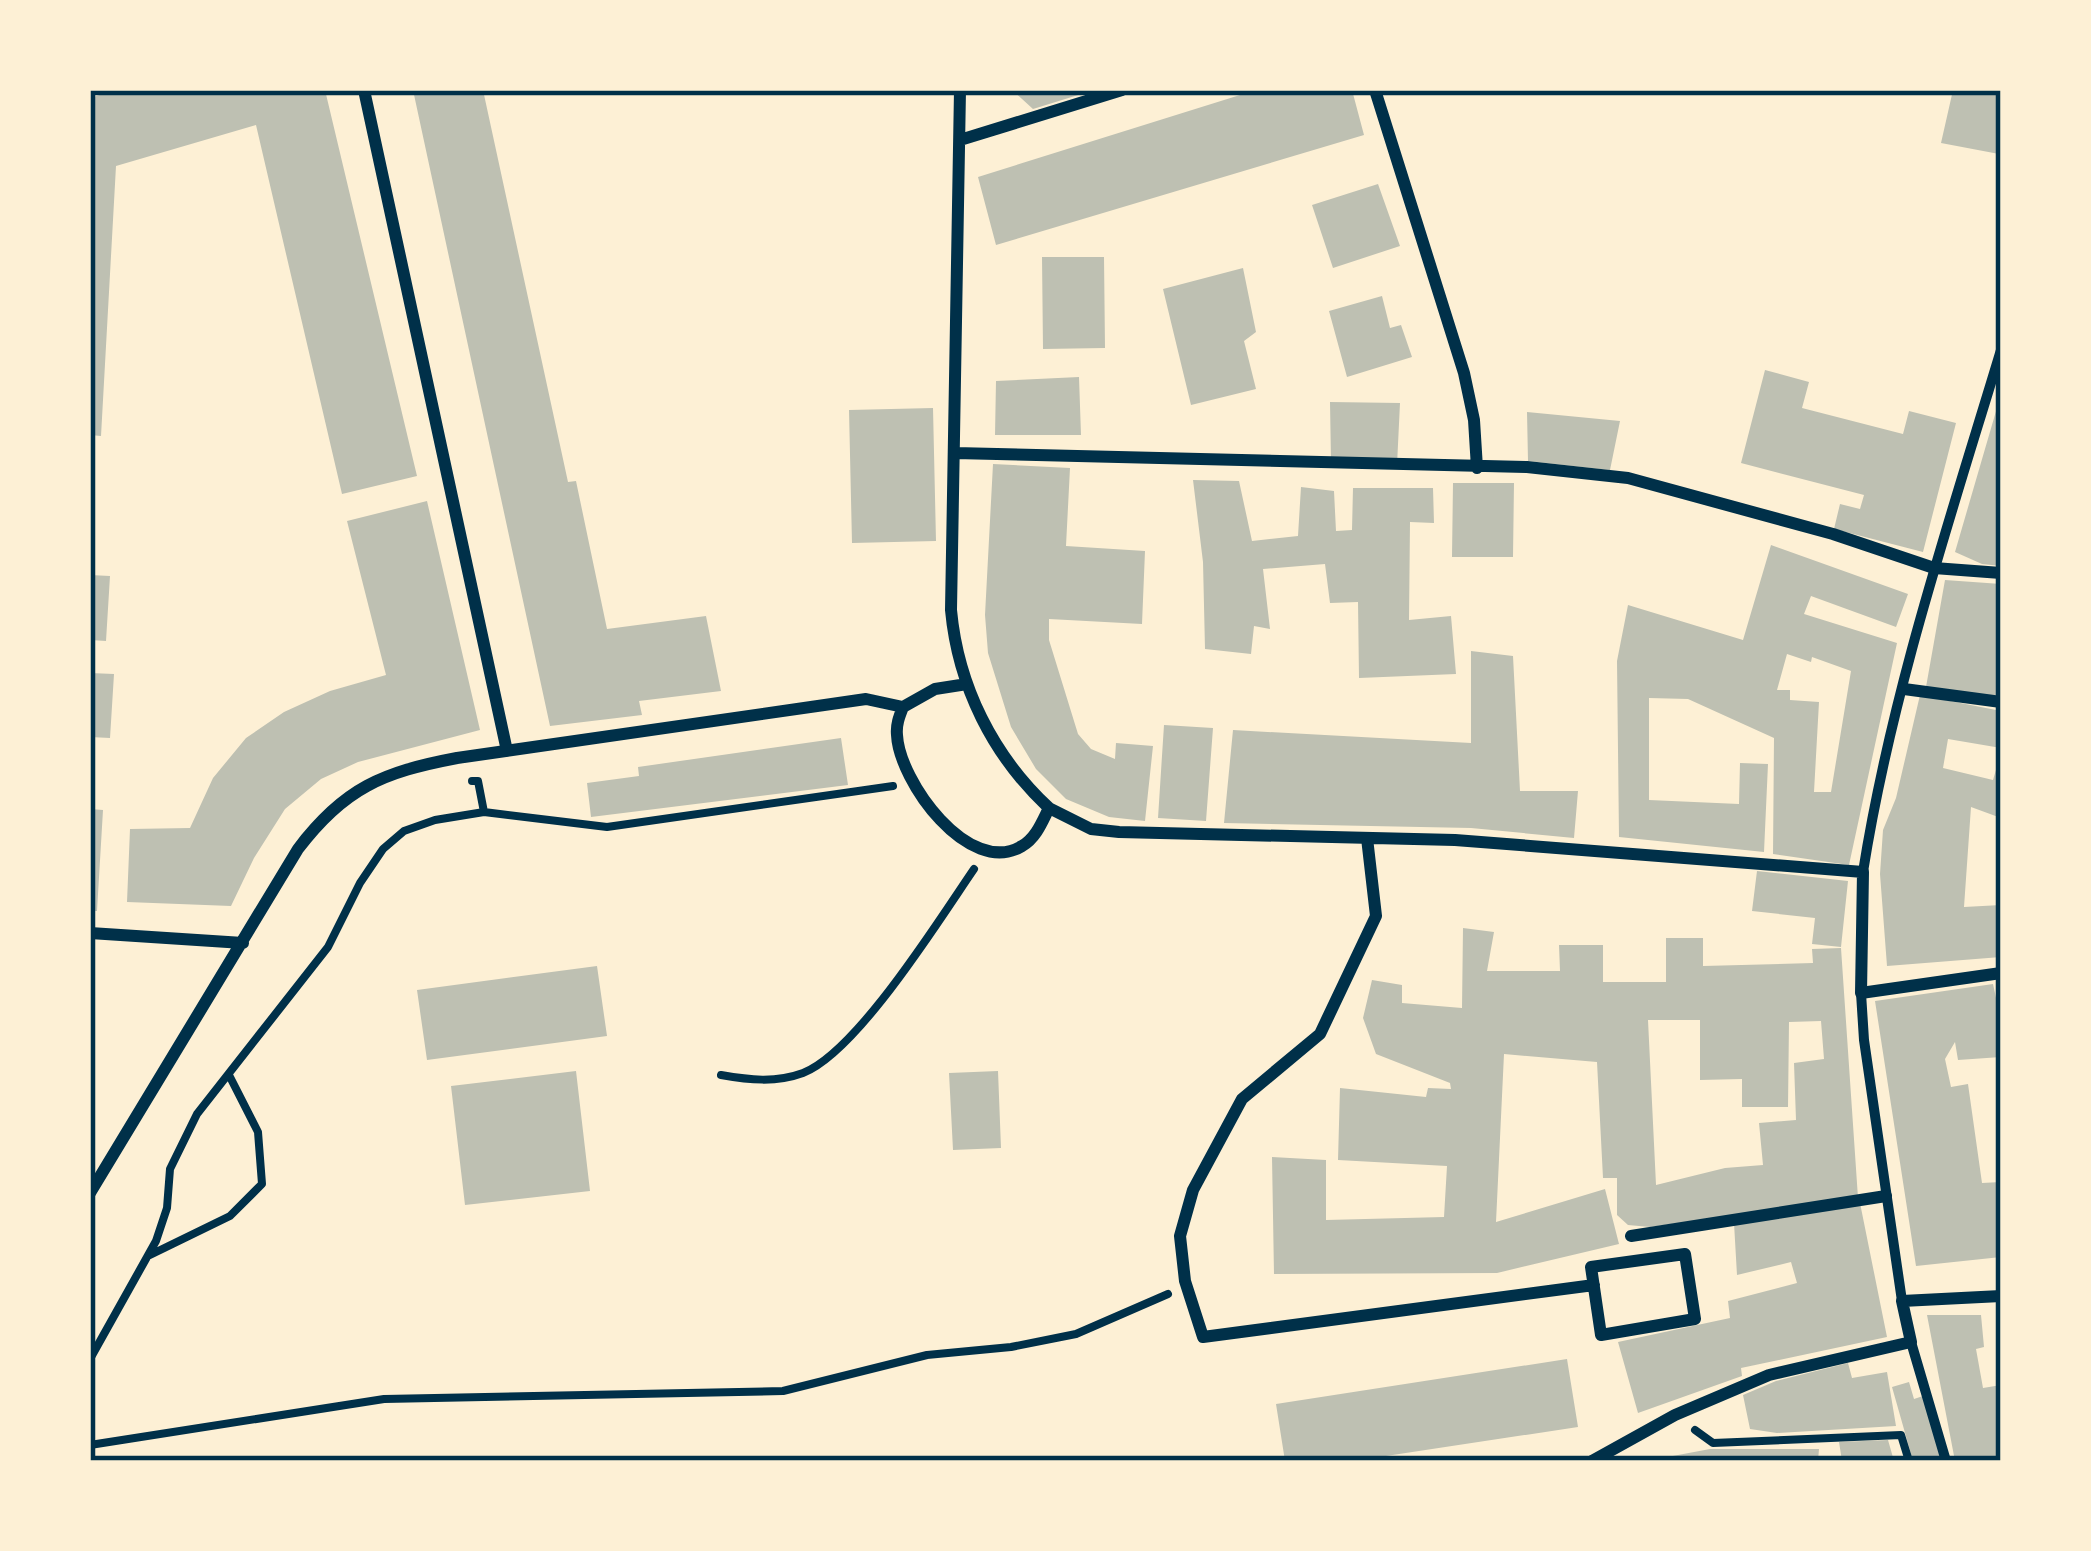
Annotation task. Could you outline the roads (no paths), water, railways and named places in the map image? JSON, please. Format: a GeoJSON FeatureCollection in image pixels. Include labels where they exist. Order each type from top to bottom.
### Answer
{"type":"FeatureCollection","features":[{"type":"Feature","properties":{"kind":"street"},"geometry":{"type":"LineString","coordinates":[[364,90],[507,751]]}},
{"type":"Feature","properties":{"kind":"street"},"geometry":{"type":"LineString","coordinates":[[960,90],[954,644],[967,684],[1002,756],[1049,808],[1079,824],[1119,832],[1455,840],[1863,872]]}},
{"type":"Feature","properties":{"kind":"street"},"geometry":{"type":"LineString","coordinates":[[960,140],[1121,90]]}},
{"type":"Feature","properties":{"kind":"street"},"geometry":{"type":"LineString","coordinates":[[1376,90],[1464,373],[1477,468]]}},
{"type":"Feature","properties":{"kind":"street"},"geometry":{"type":"LineString","coordinates":[[1946,1461],[1902,1300],[1864,1040],[1863,872],[1873,811],[1934,568],[2001,350]]}},
{"type":"Feature","properties":{"kind":"street"},"geometry":{"type":"LineString","coordinates":[[955,453],[1526,467],[1628,478],[1833,534],[1934,568],[2001,573]]}},
{"type":"Feature","properties":{"kind":"street"},"geometry":{"type":"LineString","coordinates":[[90,1193],[298,849],[345,796],[409,767],[457,758],[866,699],[903,707],[934,689],[967,684]]}},
{"type":"Feature","properties":{"kind":"street"},"geometry":{"type":"LineString","coordinates":[[1904,689],[2001,702]]}},
{"type":"Feature","properties":{"kind":"street"},"geometry":{"type":"LineString","coordinates":[[903,707],[896,739],[902,760],[952,832],[967,845],[986,853],[1022,846],[1035,834],[1049,808]]}},
{"type":"Feature","properties":{"kind":"street"},"geometry":{"type":"LineString","coordinates":[[1367,838],[1376,916],[1320,1034],[1242,1099],[1193,1190],[1180,1237],[1185,1280],[1204,1337],[1594,1285]]}},
{"type":"Feature","properties":{"kind":"street"},"geometry":{"type":"LineString","coordinates":[[90,933],[243,943]]}},
{"type":"Feature","properties":{"kind":"street"},"geometry":{"type":"LineString","coordinates":[[1862,994],[2001,973]]}},
{"type":"Feature","properties":{"kind":"street"},"geometry":{"type":"LineString","coordinates":[[1631,1236],[1886,1196]]}},
{"type":"Feature","properties":{"kind":"street"},"geometry":{"type":"LineString","coordinates":[[1685,1254],[1695,1319],[1601,1335],[1594,1285],[1591,1267],[1685,1254]]}},
{"type":"Feature","properties":{"kind":"street"},"geometry":{"type":"LineString","coordinates":[[1902,1300],[2001,1296]]}},
{"type":"Feature","properties":{"kind":"street"},"geometry":{"type":"LineString","coordinates":[[1592,1461],[1675,1414],[1769,1375],[1911,1342]]}}]}
